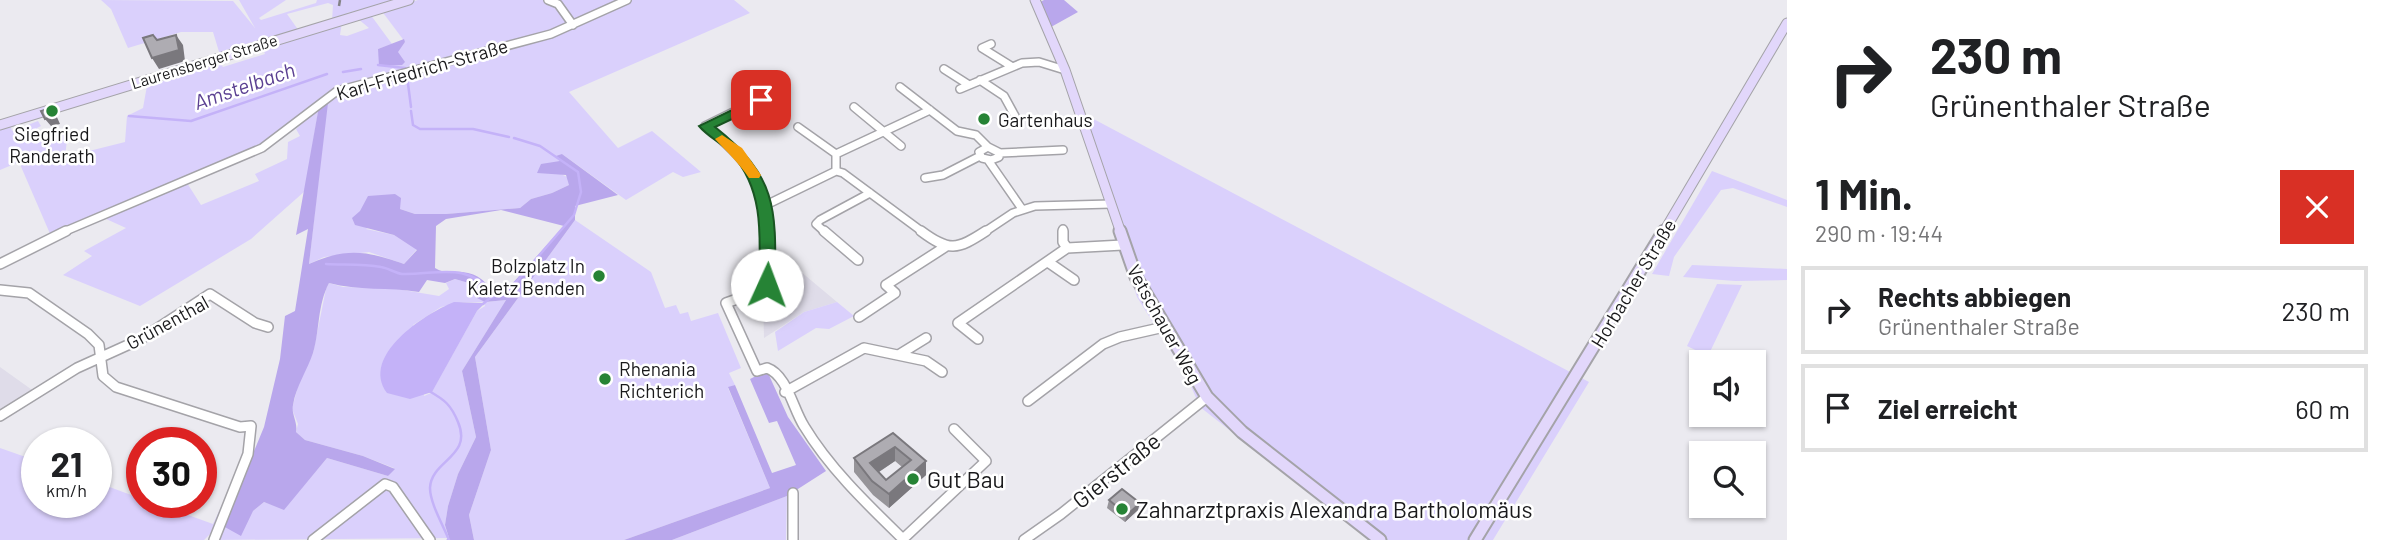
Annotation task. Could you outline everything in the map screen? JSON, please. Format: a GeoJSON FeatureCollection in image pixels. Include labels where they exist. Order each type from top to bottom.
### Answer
{"type":"FeatureCollection","features":[{"type":"Feature","properties":{"kind":"street","name":"Laurensberger Straße"},"geometry":{"type":"LineString","coordinates":[[0,125],[410,0]]}},
{"type":"Feature","properties":{"kind":"street"},"geometry":{"type":"LineString","coordinates":[[548,0],[558,5],[573,25]]}},
{"type":"Feature","properties":{"kind":"street","name":"Karl-Friedrich-Straße"},"geometry":{"type":"LineString","coordinates":[[0,264],[47,239],[262,148],[282,137],[320,102],[337,91],[551,34],[627,0]]}},
{"type":"Feature","properties":{"kind":"street","name":"Vetschauer Weg"},"geometry":{"type":"LineString","coordinates":[[1035,0],[1065,70],[1136,277],[1207,397],[1242,432],[1380,540]]}},
{"type":"Feature","properties":{"kind":"street","name":"Horbacher Straße"},"geometry":{"type":"LineString","coordinates":[[1475,540],[1617,311],[1787,23]]}},
{"type":"Feature","properties":{"kind":"street"},"geometry":{"type":"LineString","coordinates":[[991,44],[982,48],[1011,66]]}},
{"type":"Feature","properties":{"kind":"street"},"geometry":{"type":"LineString","coordinates":[[960,89],[1011,66],[1039,62],[1065,70]]}},
{"type":"Feature","properties":{"kind":"street"},"geometry":{"type":"LineString","coordinates":[[944,69],[969,85]]}},
{"type":"Feature","properties":{"kind":"street"},"geometry":{"type":"LineString","coordinates":[[980,80],[1004,96],[1015,116]]}},
{"type":"Feature","properties":{"kind":"street"},"geometry":{"type":"LineString","coordinates":[[900,87],[957,131],[976,135],[988,147],[1000,153],[1063,150]]}},
{"type":"Feature","properties":{"kind":"street"},"geometry":{"type":"LineString","coordinates":[[772,93],[705,126],[731,145],[749,166],[761,187],[766,205],[767,285],[761,292],[726,303],[757,371],[773,369],[811,438],[904,539],[986,461],[954,429]]}},
{"type":"Feature","properties":{"kind":"street"},"geometry":{"type":"LineString","coordinates":[[761,100],[777,112]]}},
{"type":"Feature","properties":{"kind":"street"},"geometry":{"type":"LineString","coordinates":[[854,107],[901,146]]}},
{"type":"Feature","properties":{"kind":"street"},"geometry":{"type":"LineString","coordinates":[[836,154],[930,110]]}},
{"type":"Feature","properties":{"kind":"street"},"geometry":{"type":"LineString","coordinates":[[798,127],[836,154]]}},
{"type":"Feature","properties":{"kind":"street"},"geometry":{"type":"LineString","coordinates":[[988,147],[980,150],[984,158],[1022,209]]}},
{"type":"Feature","properties":{"kind":"street"},"geometry":{"type":"LineString","coordinates":[[925,178],[943,175],[984,158],[997,158],[1000,153]]}},
{"type":"Feature","properties":{"kind":"street"},"geometry":{"type":"LineString","coordinates":[[836,154],[836,171]]}},
{"type":"Feature","properties":{"kind":"street"},"geometry":{"type":"LineString","coordinates":[[766,205],[836,171],[843,173],[945,247]]}},
{"type":"Feature","properties":{"kind":"street"},"geometry":{"type":"LineString","coordinates":[[858,260],[816,224],[870,193]]}},
{"type":"Feature","properties":{"kind":"street"},"geometry":{"type":"LineString","coordinates":[[859,317],[895,293],[886,285],[945,247],[961,245],[1022,209],[1111,204]]}},
{"type":"Feature","properties":{"kind":"street"},"geometry":{"type":"LineString","coordinates":[[1063,229],[1063,242],[1067,248]]}},
{"type":"Feature","properties":{"kind":"street"},"geometry":{"type":"LineString","coordinates":[[978,339],[958,323],[1067,248],[1124,245]]}},
{"type":"Feature","properties":{"kind":"street"},"geometry":{"type":"LineString","coordinates":[[1048,262],[1074,280]]}},
{"type":"Feature","properties":{"kind":"street","name":"Grünenthal"},"geometry":{"type":"LineString","coordinates":[[0,290],[32,294],[92,336],[101,349],[100,370],[106,380],[116,387],[240,427],[251,426],[248,454],[214,540]]}},
{"type":"Feature","properties":{"kind":"street","name":"Grünenthal"},"geometry":{"type":"LineString","coordinates":[[0,416],[63,376],[141,339],[210,294],[255,323],[268,327]]}},
{"type":"Feature","properties":{"kind":"street"},"geometry":{"type":"LineString","coordinates":[[1028,401],[1103,344],[1120,337],[1164,327]]}},
{"type":"Feature","properties":{"kind":"street"},"geometry":{"type":"LineString","coordinates":[[900,354],[926,338]]}},
{"type":"Feature","properties":{"kind":"street"},"geometry":{"type":"LineString","coordinates":[[785,393],[856,351],[874,348],[926,361],[942,372]]}},
{"type":"Feature","properties":{"kind":"street","name":"Gierstraße"},"geometry":{"type":"LineString","coordinates":[[1024,540],[1061,514],[1207,397]]}},
{"type":"Feature","properties":{"kind":"street"},"geometry":{"type":"LineString","coordinates":[[313,540],[385,484],[393,487],[429,540]]}},
{"type":"Feature","properties":{"kind":"street"},"geometry":{"type":"LineString","coordinates":[[793,493],[793,540]]}},
{"type":"Feature","properties":{"kind":"shaded area"},"geometry":{"type":"Polygon","coordinates":[[[101,0],[233,1],[255,28],[239,0],[286,0],[259,18],[261,20],[316,3],[317,0],[404,0],[347,13],[346,17],[332,21],[333,5],[328,3],[287,14],[299,31],[220,55],[213,32],[181,32],[128,48],[111,9],[101,0]]]}},
{"type":"Feature","properties":{"kind":"shaded area"},"geometry":{"type":"Polygon","coordinates":[[[418,0],[734,0],[750,13],[569,92],[618,148],[652,131],[701,172],[683,177],[673,172],[626,200],[562,154],[561,174],[569,178],[569,185],[531,199],[520,208],[446,214],[415,214],[400,209],[366,229],[394,235],[417,249],[404,264],[369,252],[324,257],[309,264],[327,104],[322,105],[336,92],[318,101],[279,136],[51,236],[19,162],[0,170],[0,127],[10,124],[12,131],[38,121],[41,126],[37,128],[42,137],[68,131],[65,157],[125,142],[127,116],[143,108],[148,80],[217,59],[223,67],[265,54],[262,46],[342,22],[340,35],[347,36],[369,28],[357,18],[370,14],[392,44],[378,49],[380,60],[397,52],[405,42],[381,10],[418,0]]]}},
{"type":"Feature","properties":{"kind":"shaded area"},"geometry":{"type":"Polygon","coordinates":[[[1064,0],[1078,12],[1051,27],[1040,2],[1064,0]]]}},
{"type":"Feature","properties":{"kind":"shaded area"},"geometry":{"type":"Polygon","coordinates":[[[404,39],[405,42],[398,52],[405,62],[402,65],[379,66],[378,49],[404,39]]]}},
{"type":"Feature","properties":{"kind":"shaded area"},"geometry":{"type":"Polygon","coordinates":[[[328,103],[309,264],[335,255],[357,253],[404,264],[417,250],[394,235],[355,225],[352,218],[360,211],[368,196],[395,194],[401,198],[400,209],[415,214],[520,208],[531,199],[569,185],[566,175],[537,173],[541,164],[560,161],[556,156],[562,154],[618,195],[575,206],[575,220],[475,357],[491,450],[469,515],[474,540],[446,540],[449,538],[445,525],[448,506],[458,474],[476,437],[462,371],[506,300],[485,302],[477,298],[479,286],[455,279],[445,283],[427,280],[419,292],[329,283],[322,300],[313,353],[294,398],[296,432],[305,440],[363,456],[395,469],[388,476],[327,458],[284,510],[264,502],[253,511],[241,536],[223,526],[264,427],[280,359],[285,316],[295,311],[308,229],[296,235],[319,106],[328,103]],[[501,210],[446,219],[436,226],[435,268],[445,272],[473,275],[495,292],[511,285],[564,226],[501,210]]]}},
{"type":"Feature","properties":{"kind":"shaded area"},"geometry":{"type":"Polygon","coordinates":[[[319,108],[305,191],[251,239],[140,306],[63,275],[92,256],[84,251],[126,228],[104,218],[187,183],[201,205],[259,181],[255,174],[287,159],[288,142],[300,136],[296,129],[319,108]]]}},
{"type":"Feature","properties":{"kind":"shaded area"},"geometry":{"type":"Polygon","coordinates":[[[1076,115],[1086,115],[1589,382],[1493,540],[1370,540],[1200,407],[1187,377],[1137,297],[1076,115]]]}},
{"type":"Feature","properties":{"kind":"shaded area"},"geometry":{"type":"Polygon","coordinates":[[[1712,171],[1787,200],[1787,207],[1733,188],[1721,190],[1674,257],[1669,276],[1652,274],[1712,171]]]}},
{"type":"Feature","properties":{"kind":"shaded area","name":"Rhenania Richterich"},"geometry":{"type":"Polygon","coordinates":[[[575,220],[651,272],[665,308],[676,305],[680,314],[688,312],[691,321],[718,313],[741,368],[729,373],[735,385],[728,388],[770,488],[624,540],[474,540],[469,515],[491,450],[475,357],[575,220]]]}},
{"type":"Feature","properties":{"kind":"shaded area"},"geometry":{"type":"Polygon","coordinates":[[[776,251],[837,302],[804,312],[764,338],[763,296],[774,293],[776,251]]]}},
{"type":"Feature","properties":{"kind":"shaded area"},"geometry":{"type":"Polygon","coordinates":[[[1692,265],[1787,269],[1787,280],[1735,281],[1683,277],[1692,265]]]}},
{"type":"Feature","properties":{"kind":"shaded area"},"geometry":{"type":"Polygon","coordinates":[[[455,279],[479,286],[485,302],[506,300],[462,371],[476,437],[458,474],[448,506],[445,525],[449,538],[211,540],[210,534],[204,540],[0,540],[0,448],[21,455],[21,518],[112,518],[112,488],[126,493],[126,518],[196,518],[213,524],[229,490],[253,511],[264,502],[284,509],[327,458],[388,476],[394,468],[363,456],[305,440],[296,432],[298,424],[292,409],[300,378],[313,353],[326,289],[329,283],[343,287],[391,288],[439,296],[449,289],[446,283],[455,279]],[[463,302],[441,307],[413,325],[424,396],[431,393],[477,311],[485,306],[484,302],[463,302]]]}},
{"type":"Feature","properties":{"kind":"shaded area"},"geometry":{"type":"Polygon","coordinates":[[[1717,284],[1742,285],[1711,350],[1695,350],[1687,346],[1717,284]]]}},
{"type":"Feature","properties":{"kind":"shaded area"},"geometry":{"type":"Polygon","coordinates":[[[454,302],[485,303],[477,311],[432,392],[410,399],[387,393],[381,379],[382,365],[388,351],[412,326],[454,302]]]}},
{"type":"Feature","properties":{"kind":"shaded area"},"geometry":{"type":"Polygon","coordinates":[[[837,302],[854,316],[829,329],[816,328],[778,351],[775,332],[804,312],[837,302]]]}},
{"type":"Feature","properties":{"kind":"shaded area"},"geometry":{"type":"Polygon","coordinates":[[[0,367],[35,392],[0,415],[0,367]]]}},
{"type":"Feature","properties":{"kind":"shaded area"},"geometry":{"type":"Polygon","coordinates":[[[764,372],[768,373],[788,417],[826,471],[787,496],[672,540],[624,540],[770,488],[728,387],[735,385],[772,473],[796,465],[777,421],[769,423],[750,379],[764,372]]]}},
{"type":"Feature","properties":{"kind":"shaded area"},"geometry":{"type":"Polygon","coordinates":[[[787,496],[786,540],[672,540],[787,496]]]}},
{"type":"Feature","properties":{"kind":"building"},"geometry":{"type":"Polygon","coordinates":[[[153,35],[157,40],[176,35],[179,50],[152,58],[143,38],[153,35]]]}},
{"type":"Feature","properties":{"kind":"building"},"geometry":{"type":"Polygon","coordinates":[[[51,108],[55,116],[45,119],[41,111],[51,108]]]}},
{"type":"Feature","properties":{"kind":"building"},"geometry":{"type":"Polygon","coordinates":[[[893,433],[926,461],[889,494],[872,481],[854,458],[893,433]],[[895,447],[870,463],[886,480],[911,460],[895,447]]]}},
{"type":"Feature","properties":{"kind":"building"},"geometry":{"type":"Polygon","coordinates":[[[1122,489],[1140,503],[1127,515],[1109,500],[1122,489]]]}},
{"type":"Feature","properties":{"kind":"waterway","name":"Amstelbach"},"geometry":{"type":"LineString","coordinates":[[378,65],[405,68],[406,71]]}},
{"type":"Feature","properties":{"kind":"waterway","name":"Amstelbach"},"geometry":{"type":"LineString","coordinates":[[343,72],[361,69]]}},
{"type":"Feature","properties":{"kind":"waterway","name":"Amstelbach"},"geometry":{"type":"LineString","coordinates":[[129,116],[191,121],[327,74]]}},
{"type":"Feature","properties":{"kind":"waterway","name":"Amstelbach"},"geometry":{"type":"LineString","coordinates":[[407,76],[411,107]]}},
{"type":"Feature","properties":{"kind":"waterway","name":"Amstelbach"},"geometry":{"type":"LineString","coordinates":[[411,111],[413,125],[420,129],[473,129],[509,137]]}},
{"type":"Feature","properties":{"kind":"waterway","name":"Amstelbach"},"geometry":{"type":"LineString","coordinates":[[483,304],[517,281],[574,215],[581,192],[578,172],[540,146],[514,138]]}},
{"type":"Feature","properties":{"kind":"waterway"},"geometry":{"type":"LineString","coordinates":[[326,264],[374,266],[402,274],[462,273],[483,283],[493,293]]}},
{"type":"Feature","properties":{"kind":"waterway","name":"Amstelbach"},"geometry":{"type":"LineString","coordinates":[[429,391],[450,407],[461,434],[456,451],[437,471],[430,488],[434,507],[449,540]]}},
{"type":"Feature","properties":{"kind":"railway"},"geometry":{"type":"LineString","coordinates":[[339,6],[340,0]]}},
{"type":"Feature","properties":{"kind":"slow traffic"},"geometry":{"type":"LineString","coordinates":[[722,139],[737,151],[754,175]]}},
{"type":"Feature","properties":{"kind":"place","name":"Siegfried Randerath"},"geometry":{"type":"Point","coordinates":[52,111]}},
{"type":"Feature","properties":{"kind":"place","name":"Gartenhaus"},"geometry":{"type":"Point","coordinates":[984,119]}},
{"type":"Feature","properties":{"kind":"place","name":"Bolzplatz In Kaletz Benden"},"geometry":{"type":"Point","coordinates":[599,276]}},
{"type":"Feature","properties":{"kind":"place","name":"Rhenania Richterich"},"geometry":{"type":"Point","coordinates":[605,379]}},
{"type":"Feature","properties":{"kind":"place","name":"Gut Bau"},"geometry":{"type":"Point","coordinates":[913,479]}},
{"type":"Feature","properties":{"kind":"place","name":"Zahnarztpraxis Alexandra Bartholomäus"},"geometry":{"type":"Point","coordinates":[1122,509]}},
{"type":"Feature","properties":{"kind":"route"},"geometry":{"type":"LineString","coordinates":[[761,100],[705,126],[737,151],[761,187],[768,229],[767,285]]}}]}
